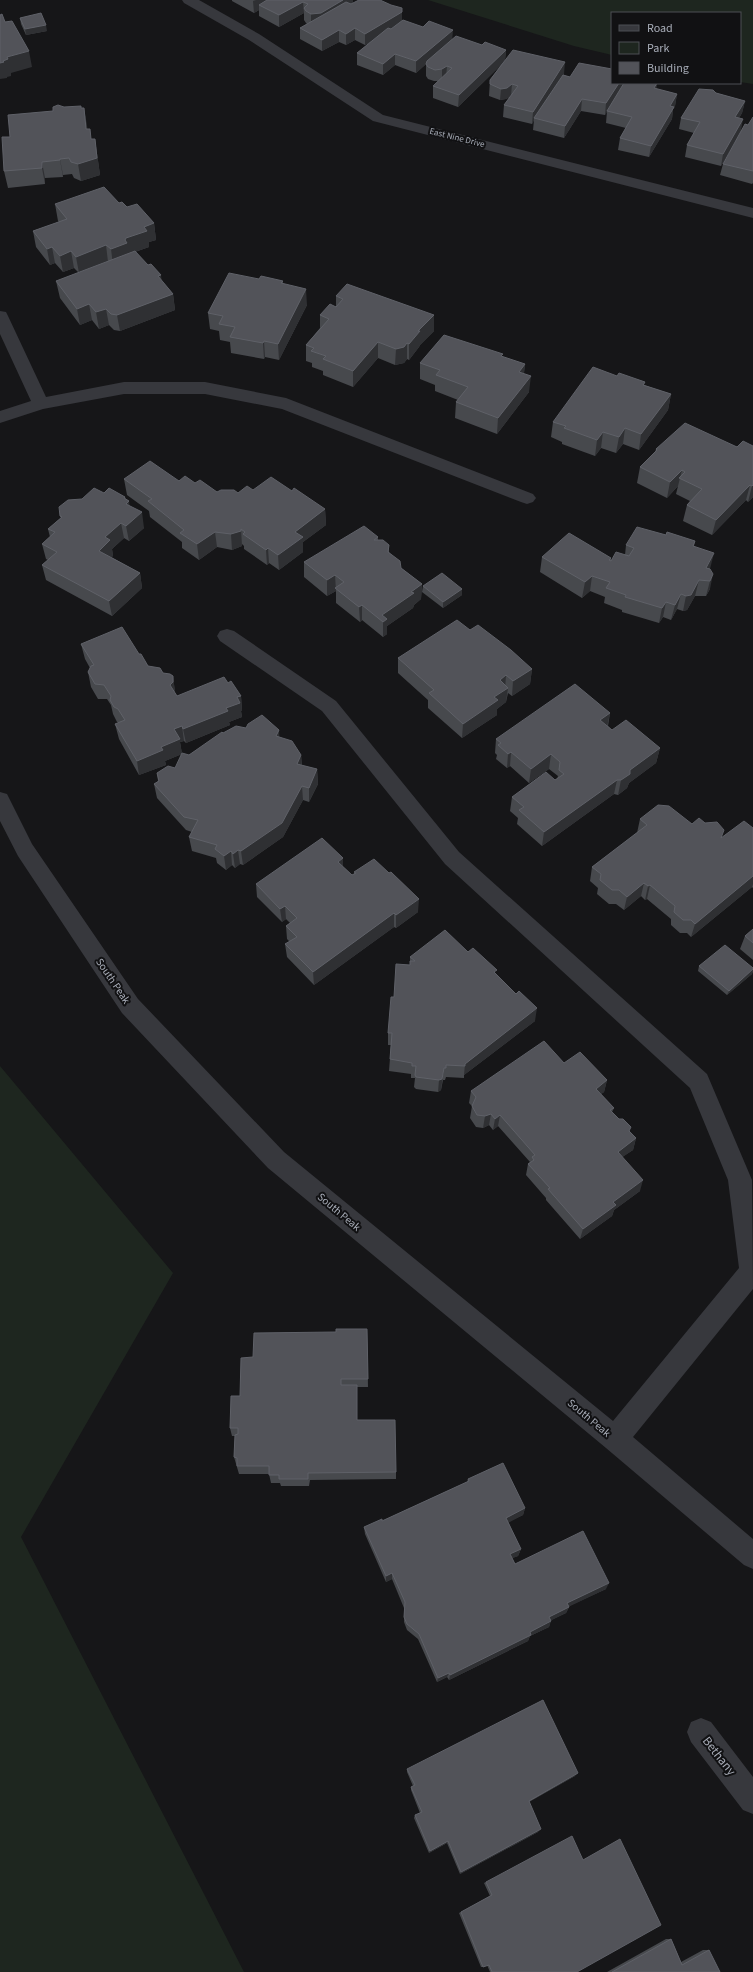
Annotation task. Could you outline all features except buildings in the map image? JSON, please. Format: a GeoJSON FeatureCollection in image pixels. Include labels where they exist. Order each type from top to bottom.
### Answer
{"type":"FeatureCollection","features":[{"type":"Feature","properties":{"kind":"street","name":"East Nine Drive"},"geometry":{"type":"LineString","coordinates":[[189,0],[254,37],[378,118],[753,213]]}},
{"type":"Feature","properties":{"kind":"street"},"geometry":{"type":"LineString","coordinates":[[0,316],[41,404]]}},
{"type":"Feature","properties":{"kind":"street"},"geometry":{"type":"LineString","coordinates":[[0,418],[41,404],[124,388],[205,388],[286,404],[527,498]]}},
{"type":"Feature","properties":{"kind":"street"},"geometry":{"type":"LineString","coordinates":[[227,636],[329,706],[452,858],[699,1081],[740,1180],[752,1271],[615,1439]]}},
{"type":"Feature","properties":{"kind":"street","name":"South Peak"},"geometry":{"type":"LineString","coordinates":[[0,800],[25,850],[130,1006],[276,1160],[615,1439],[753,1556]]}},
{"type":"Feature","properties":{"kind":"street","name":"Bethany"},"geometry":{"type":"LineString","coordinates":[[701,1732],[753,1800]]}},
{"type":"Feature","properties":{"kind":"green space"},"geometry":{"type":"Polygon","coordinates":[[[428,0],[753,0],[753,84],[741,82],[741,12],[611,12],[611,55],[574,46],[428,0]]]}},
{"type":"Feature","properties":{"kind":"green space"},"geometry":{"type":"Polygon","coordinates":[[[0,1066],[173,1273],[21,1537],[244,1972],[0,1972],[0,1066]]]}}]}
